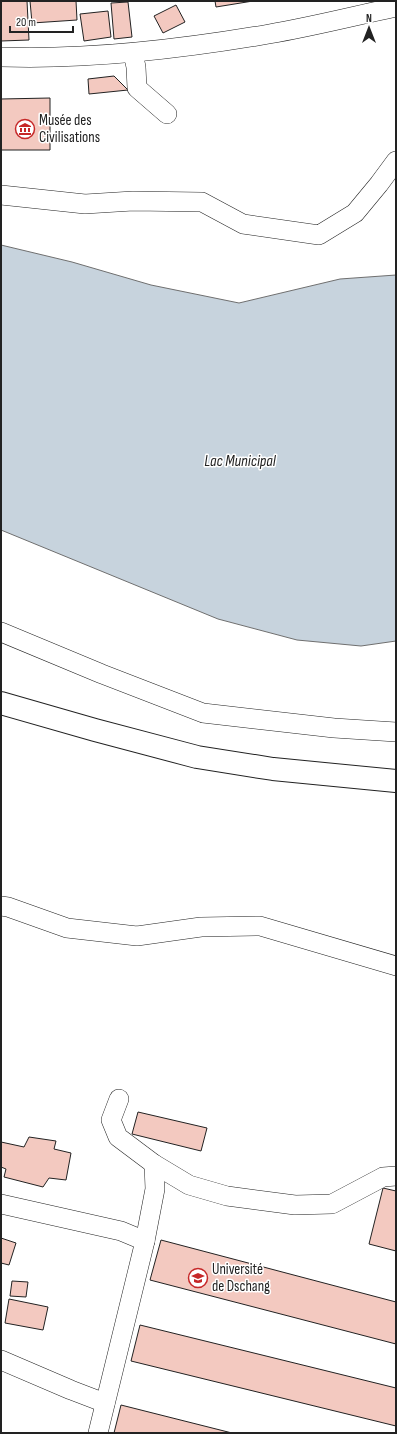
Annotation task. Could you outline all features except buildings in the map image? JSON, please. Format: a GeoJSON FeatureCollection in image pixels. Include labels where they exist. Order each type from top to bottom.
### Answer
{"type":"FeatureCollection","features":[{"type":"Feature","properties":{"kind":"main road"},"geometry":{"type":"LineString","coordinates":[[1,703],[196,757],[273,770],[396,781]]}},
{"type":"Feature","properties":{"kind":"street"},"geometry":{"type":"LineString","coordinates":[[1,57],[23,58],[133,53],[269,34],[396,7]]}},
{"type":"Feature","properties":{"kind":"street"},"geometry":{"type":"LineString","coordinates":[[133,53],[136,67],[137,88],[167,114]]}},
{"type":"Feature","properties":{"kind":"street"},"geometry":{"type":"LineString","coordinates":[[1,195],[85,204],[133,201],[202,202],[243,224],[319,235],[355,213],[396,161]]}},
{"type":"Feature","properties":{"kind":"street"},"geometry":{"type":"LineString","coordinates":[[1,632],[102,674],[203,713],[334,728],[396,732]]}},
{"type":"Feature","properties":{"kind":"street"},"geometry":{"type":"LineString","coordinates":[[1,906],[8,907],[67,928],[137,936],[201,927],[260,926],[396,966]]}},
{"type":"Feature","properties":{"kind":"street"},"geometry":{"type":"LineString","coordinates":[[119,1099],[111,1120],[118,1137],[154,1164],[189,1185],[226,1196],[295,1205],[332,1204],[383,1177],[396,1176]]}},
{"type":"Feature","properties":{"kind":"street"},"geometry":{"type":"LineString","coordinates":[[98,1433],[145,1241],[155,1190],[154,1164]]}},
{"type":"Feature","properties":{"kind":"street"},"geometry":{"type":"LineString","coordinates":[[1,1204],[121,1231],[145,1241]]}},
{"type":"Feature","properties":{"kind":"street"},"geometry":{"type":"LineString","coordinates":[[1,1360],[105,1403]]}},
{"type":"Feature","properties":{"kind":"water","name":"Lac Municipal"},"geometry":{"type":"Polygon","coordinates":[[[1,245],[72,262],[151,285],[239,303],[340,279],[396,275],[396,641],[361,646],[297,640],[218,619],[1,530],[1,245]]]}},
{"type":"Feature","properties":{"kind":"place","name":"Musée des Civilisations"},"geometry":{"type":"Point","coordinates":[25,129]}},
{"type":"Feature","properties":{"kind":"place","name":"Université de Dschang"},"geometry":{"type":"Point","coordinates":[198,1278]}}]}
